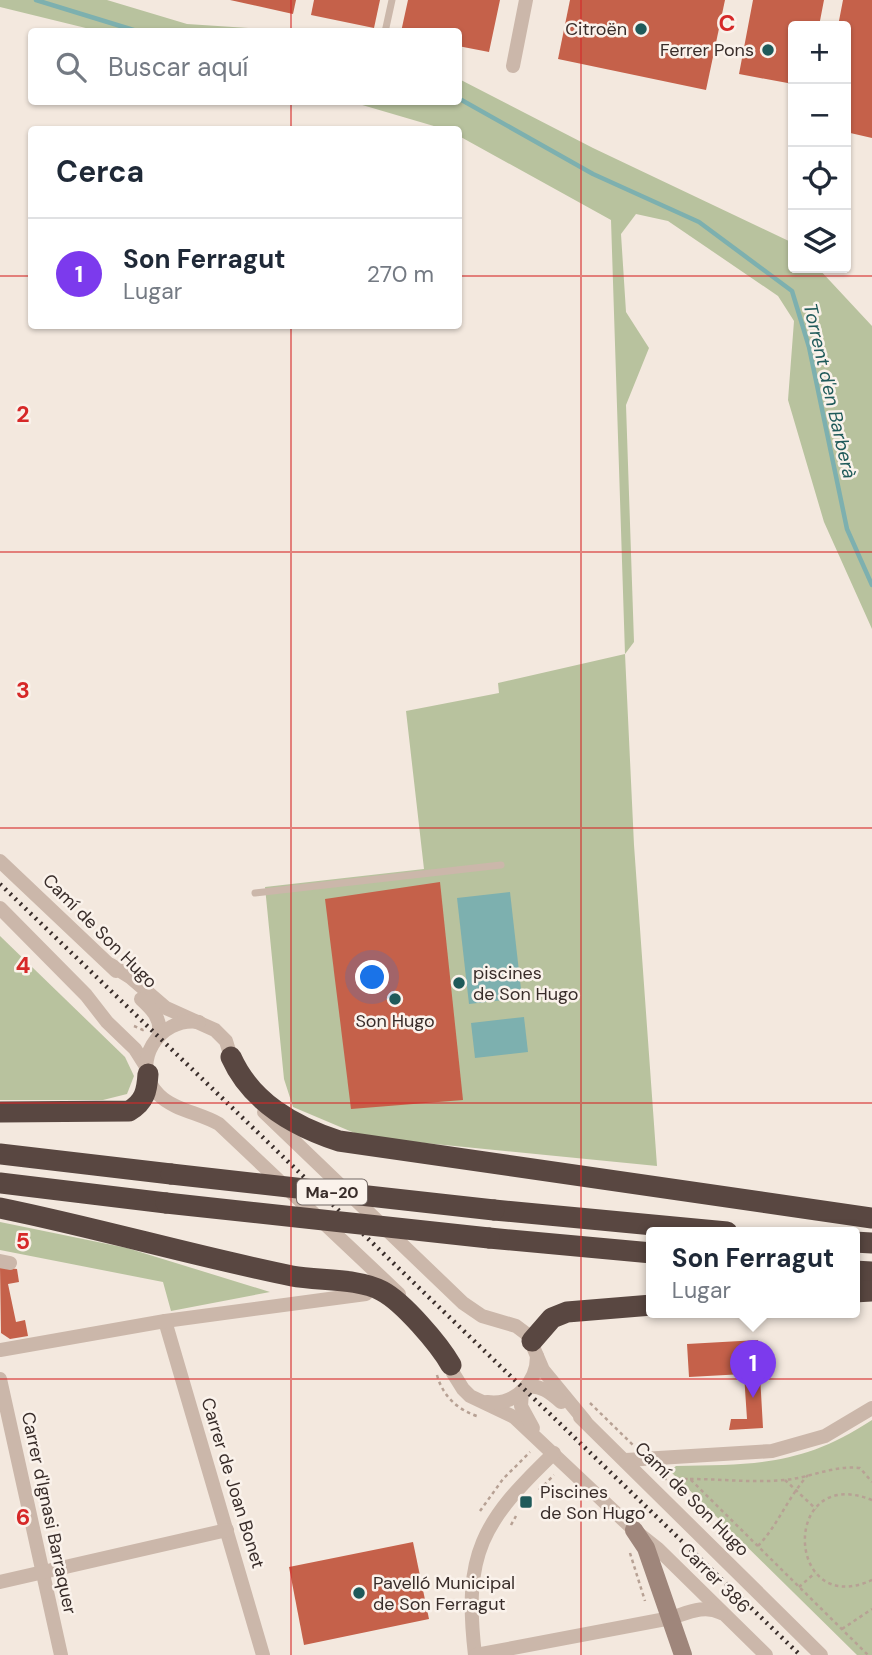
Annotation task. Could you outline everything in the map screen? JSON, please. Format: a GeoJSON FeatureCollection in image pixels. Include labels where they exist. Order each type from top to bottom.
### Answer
{"type":"FeatureCollection","features":[{"type":"Feature","properties":{"kind":"highway"},"geometry":{"type":"LineString","coordinates":[[231,1057],[246,1084],[283,1117],[339,1141],[872,1218]]}},
{"type":"Feature","properties":{"kind":"highway"},"geometry":{"type":"LineString","coordinates":[[0,1112],[129,1111],[144,1097],[147,1071]]}},
{"type":"Feature","properties":{"kind":"highway","name":"Ma-20"},"geometry":{"type":"LineString","coordinates":[[0,1154],[494,1210],[674,1227]]}},
{"type":"Feature","properties":{"kind":"highway","name":"Ma-20"},"geometry":{"type":"LineString","coordinates":[[0,1183],[489,1238],[646,1252]]}},
{"type":"Feature","properties":{"kind":"highway"},"geometry":{"type":"LineString","coordinates":[[0,1208],[293,1276],[375,1287],[391,1297],[429,1334],[443,1351],[445,1368]]}},
{"type":"Feature","properties":{"kind":"highway"},"geometry":{"type":"LineString","coordinates":[[534,1348],[552,1318],[567,1312],[646,1305]]}},
{"type":"Feature","properties":{"kind":"street"},"geometry":{"type":"LineString","coordinates":[[513,66],[526,0]]}},
{"type":"Feature","properties":{"kind":"street","name":"Camí de Son Hugo"},"geometry":{"type":"LineString","coordinates":[[0,861],[111,965],[124,983],[155,1013],[159,1023],[157,1037]]}},
{"type":"Feature","properties":{"kind":"street"},"geometry":{"type":"LineString","coordinates":[[0,908],[86,995],[132,1035],[147,1040],[157,1037],[174,1025],[199,1022]]}},
{"type":"Feature","properties":{"kind":"street"},"geometry":{"type":"LineString","coordinates":[[111,965],[130,977],[166,1008],[222,1035],[238,1081],[249,1097],[463,1303],[482,1316],[516,1326],[534,1348],[543,1370],[585,1421]]}},
{"type":"Feature","properties":{"kind":"street"},"geometry":{"type":"LineString","coordinates":[[86,995],[107,1022],[135,1049],[160,1097],[170,1104],[219,1124],[389,1283],[440,1337],[445,1368],[463,1390],[481,1407],[514,1417],[549,1457]]}},
{"type":"Feature","properties":{"kind":"street"},"geometry":{"type":"LineString","coordinates":[[147,1071],[148,1054],[157,1037]]}},
{"type":"Feature","properties":{"kind":"street"},"geometry":{"type":"LineString","coordinates":[[0,1350],[164,1321],[366,1294]]}},
{"type":"Feature","properties":{"kind":"street","name":"Carrer de Joan Bonet"},"geometry":{"type":"LineString","coordinates":[[164,1321],[263,1655]]}},
{"type":"Feature","properties":{"kind":"street"},"geometry":{"type":"LineString","coordinates":[[534,1348],[535,1373],[520,1400],[525,1416],[549,1457]]}},
{"type":"Feature","properties":{"kind":"street","name":"Carrer d'Ignasi Barraquer"},"geometry":{"type":"LineString","coordinates":[[0,1379],[61,1655]]}},
{"type":"Feature","properties":{"kind":"street","name":"Camí de Son Hugo"},"geometry":{"type":"LineString","coordinates":[[524,1389],[537,1387],[545,1390],[585,1421],[821,1655]]}},
{"type":"Feature","properties":{"kind":"street"},"geometry":{"type":"LineString","coordinates":[[481,1407],[497,1403],[524,1389]]}},
{"type":"Feature","properties":{"kind":"street"},"geometry":{"type":"LineString","coordinates":[[626,1460],[772,1451],[825,1436],[872,1408]]}},
{"type":"Feature","properties":{"kind":"street"},"geometry":{"type":"LineString","coordinates":[[549,1457],[506,1502],[489,1527],[481,1545],[470,1602],[475,1655],[671,1618],[705,1609],[715,1610],[727,1617]]}},
{"type":"Feature","properties":{"kind":"street","name":"Carrer 386"},"geometry":{"type":"LineString","coordinates":[[549,1457],[658,1549],[766,1655]]}},
{"type":"Feature","properties":{"kind":"street"},"geometry":{"type":"LineString","coordinates":[[0,1582],[228,1530]]}},
{"type":"Feature","properties":{"kind":"street"},"geometry":{"type":"LineString","coordinates":[[634,1530],[646,1549],[683,1655]]}},
{"type":"Feature","properties":{"kind":"lane"},"geometry":{"type":"LineString","coordinates":[[387,28],[392,0]]}},
{"type":"Feature","properties":{"kind":"lane"},"geometry":{"type":"LineString","coordinates":[[255,893],[501,865]]}},
{"type":"Feature","properties":{"kind":"path"},"geometry":{"type":"LineString","coordinates":[[445,1368],[446,1388],[452,1396],[467,1408],[481,1407]]}},
{"type":"Feature","properties":{"kind":"path"},"geometry":{"type":"LineString","coordinates":[[480,1511],[503,1479],[533,1449],[549,1457],[556,1473],[537,1492]]}},
{"type":"Feature","properties":{"kind":"path"},"geometry":{"type":"LineString","coordinates":[[646,1459],[666,1479],[746,1483],[785,1480],[851,1467],[860,1468],[872,1482]]}},
{"type":"Feature","properties":{"kind":"path"},"geometry":{"type":"LineString","coordinates":[[758,1546],[808,1475]]}},
{"type":"Feature","properties":{"kind":"path"},"geometry":{"type":"LineString","coordinates":[[690,1479],[868,1655]]}},
{"type":"Feature","properties":{"kind":"path"},"geometry":{"type":"LineString","coordinates":[[785,1480],[816,1509]]}},
{"type":"Feature","properties":{"kind":"path"},"geometry":{"type":"LineString","coordinates":[[872,1500],[859,1495],[844,1494],[830,1499],[816,1509],[803,1534],[804,1549],[816,1572],[831,1583],[861,1585],[871,1580],[872,1586]]}},
{"type":"Feature","properties":{"kind":"path"},"geometry":{"type":"LineString","coordinates":[[511,1525],[519,1513]]}},
{"type":"Feature","properties":{"kind":"path"},"geometry":{"type":"LineString","coordinates":[[628,1549],[645,1601]]}},
{"type":"Feature","properties":{"kind":"path"},"geometry":{"type":"LineString","coordinates":[[799,1587],[816,1572]]}},
{"type":"Feature","properties":{"kind":"path"},"geometry":{"type":"LineString","coordinates":[[842,1629],[872,1609]]}},
{"type":"Feature","properties":{"kind":"green space"},"geometry":{"type":"Polygon","coordinates":[[[0,0],[107,0],[187,24],[248,28],[86,28],[0,7],[0,0]]]}},
{"type":"Feature","properties":{"kind":"green space"},"geometry":{"type":"Polygon","coordinates":[[[462,81],[593,148],[788,241],[788,273],[823,273],[872,326],[872,629],[824,522],[788,400],[794,321],[778,296],[668,221],[636,214],[621,234],[626,312],[649,348],[626,405],[634,642],[625,654],[611,220],[462,138],[462,126],[434,126],[362,105],[462,105],[462,81]]]}},
{"type":"Feature","properties":{"kind":"green space","name":"piscines de Son Hugo"},"geometry":{"type":"Polygon","coordinates":[[[625,654],[634,845],[657,1166],[364,1137],[293,1107],[284,1079],[265,887],[424,869],[406,711],[499,693],[498,683],[625,654]]]}},
{"type":"Feature","properties":{"kind":"green space"},"geometry":{"type":"Polygon","coordinates":[[[0,936],[125,1057],[134,1076],[127,1094],[103,1100],[0,1100],[0,936]]]}},
{"type":"Feature","properties":{"kind":"green space"},"geometry":{"type":"Polygon","coordinates":[[[0,1222],[127,1248],[270,1292],[171,1311],[163,1282],[0,1250],[0,1222]]]}},
{"type":"Feature","properties":{"kind":"green space"},"geometry":{"type":"Polygon","coordinates":[[[872,1420],[872,1655],[857,1655],[670,1471],[676,1466],[778,1460],[823,1446],[872,1420]]]}},
{"type":"Feature","properties":{"kind":"water"},"geometry":{"type":"Polygon","coordinates":[[[510,892],[522,998],[469,1004],[457,898],[510,892]]]}},
{"type":"Feature","properties":{"kind":"water"},"geometry":{"type":"Polygon","coordinates":[[[524,1017],[528,1052],[475,1058],[471,1023],[524,1017]]]}},
{"type":"Feature","properties":{"kind":"building"},"geometry":{"type":"Polygon","coordinates":[[[230,0],[296,0],[293,14],[230,0]]]}},
{"type":"Feature","properties":{"kind":"building"},"geometry":{"type":"Polygon","coordinates":[[[314,0],[380,0],[374,28],[311,15],[314,0]]]}},
{"type":"Feature","properties":{"kind":"building"},"geometry":{"type":"Polygon","coordinates":[[[408,0],[500,0],[489,52],[462,47],[462,28],[402,28],[408,0]]]}},
{"type":"Feature","properties":{"kind":"building","name":"Citroën"},"geometry":{"type":"Polygon","coordinates":[[[570,0],[725,0],[706,90],[558,59],[570,0]]]}},
{"type":"Feature","properties":{"kind":"building","name":"Ferrer Pons"},"geometry":{"type":"Polygon","coordinates":[[[753,0],[824,0],[820,21],[788,21],[788,83],[739,74],[753,0]]]}},
{"type":"Feature","properties":{"kind":"building"},"geometry":{"type":"Polygon","coordinates":[[[843,0],[872,0],[872,138],[851,133],[851,21],[839,21],[843,0]]]}},
{"type":"Feature","properties":{"kind":"building","name":"Son Hugo"},"geometry":{"type":"Polygon","coordinates":[[[440,882],[463,1100],[351,1109],[325,899],[440,882]]]}},
{"type":"Feature","properties":{"kind":"building"},"geometry":{"type":"Polygon","coordinates":[[[0,1267],[17,1269],[19,1282],[8,1284],[16,1322],[25,1320],[28,1336],[10,1339],[1,1333],[0,1267]]]}},
{"type":"Feature","properties":{"kind":"building"},"geometry":{"type":"Polygon","coordinates":[[[758,1340],[763,1428],[729,1430],[731,1419],[747,1419],[744,1374],[689,1377],[687,1344],[758,1340]]]}},
{"type":"Feature","properties":{"kind":"building","name":"Pavelló Municipal de Son Ferragut"},"geometry":{"type":"Polygon","coordinates":[[[413,1542],[429,1619],[304,1645],[289,1567],[413,1542]]]}},
{"type":"Feature","properties":{"kind":"waterway","name":"Torrent d'en Barberà"},"geometry":{"type":"LineString","coordinates":[[36,0],[127,28]]}},
{"type":"Feature","properties":{"kind":"waterway","name":"Torrent d'en Barberà"},"geometry":{"type":"LineString","coordinates":[[462,100],[593,174],[699,222],[792,291],[809,347],[847,529],[872,585]]}},
{"type":"Feature","properties":{"kind":"railway"},"geometry":{"type":"LineString","coordinates":[[0,884],[800,1655]]}},
{"type":"Feature","properties":{"kind":"place","name":"Citroën"},"geometry":{"type":"Point","coordinates":[641,29]}},
{"type":"Feature","properties":{"kind":"place","name":"Ferrer Pons"},"geometry":{"type":"Point","coordinates":[768,50]}},
{"type":"Feature","properties":{"kind":"place","name":"piscines de Son Hugo"},"geometry":{"type":"Point","coordinates":[459,983]}},
{"type":"Feature","properties":{"kind":"place","name":"Son Hugo"},"geometry":{"type":"Point","coordinates":[395,999]}},
{"type":"Feature","properties":{"kind":"place","name":"Son Ferragut"},"geometry":{"type":"Point","coordinates":[753,1398]}},
{"type":"Feature","properties":{"kind":"place","name":"Piscines de Son Hugo"},"geometry":{"type":"Point","coordinates":[526,1502]}},
{"type":"Feature","properties":{"kind":"place","name":"Pavelló Municipal de Son Ferragut"},"geometry":{"type":"Point","coordinates":[359,1593]}}]}
